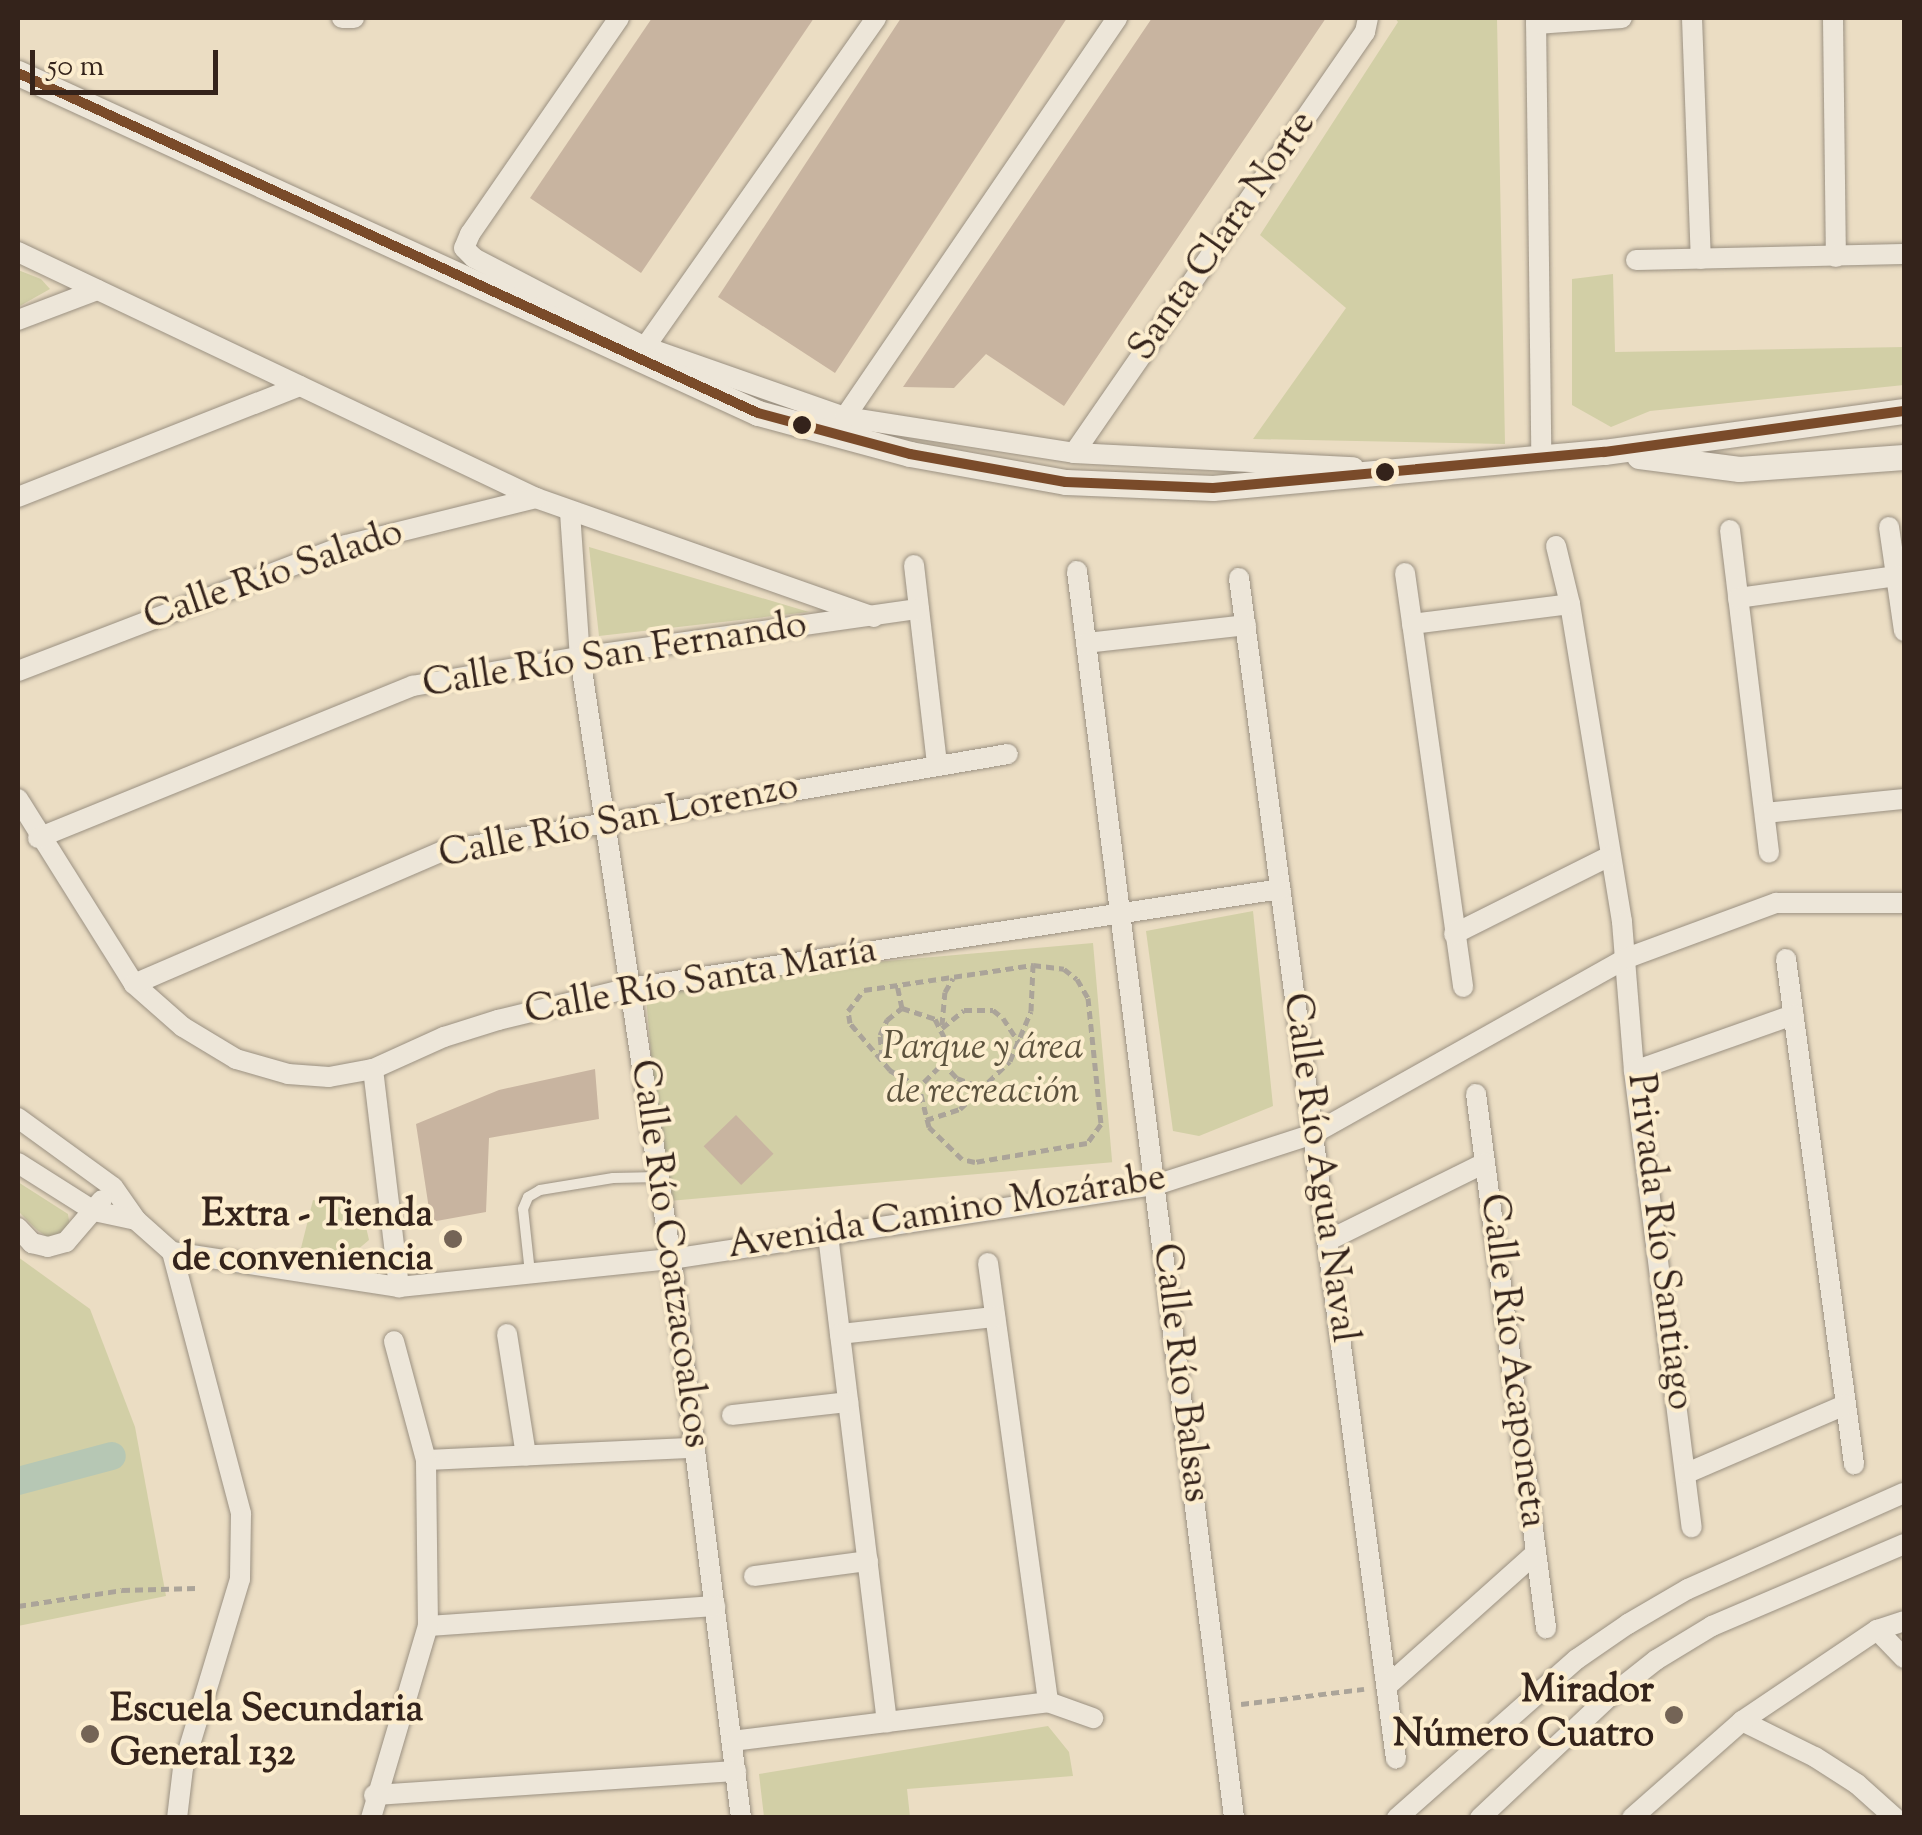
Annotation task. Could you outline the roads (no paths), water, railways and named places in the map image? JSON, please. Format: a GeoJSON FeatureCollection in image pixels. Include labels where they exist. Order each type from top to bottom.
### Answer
{"type":"FeatureCollection","features":[{"type":"Feature","properties":{"kind":"street"},"geometry":{"type":"LineString","coordinates":[[342,18],[354,18]]}},
{"type":"Feature","properties":{"kind":"street"},"geometry":{"type":"LineString","coordinates":[[619,18],[470,234],[464,248],[474,258],[645,347],[844,417],[1074,453],[1416,471]]}},
{"type":"Feature","properties":{"kind":"street"},"geometry":{"type":"LineString","coordinates":[[645,347],[876,18]]}},
{"type":"Feature","properties":{"kind":"street"},"geometry":{"type":"LineString","coordinates":[[844,417],[1117,18]]}},
{"type":"Feature","properties":{"kind":"street","name":"Santa Clara Norte"},"geometry":{"type":"LineString","coordinates":[[1074,453],[1365,32],[1368,18]]}},
{"type":"Feature","properties":{"kind":"street"},"geometry":{"type":"LineString","coordinates":[[1541,458],[1536,21],[1622,18]]}},
{"type":"Feature","properties":{"kind":"street"},"geometry":{"type":"LineString","coordinates":[[1692,18],[1702,259]]}},
{"type":"Feature","properties":{"kind":"street"},"geometry":{"type":"LineString","coordinates":[[1833,18],[1836,257]]}},
{"type":"Feature","properties":{"kind":"street"},"geometry":{"type":"LineString","coordinates":[[18,74],[758,413],[910,454],[1066,482],[1213,488],[1416,471],[1604,452],[1904,411]]}},
{"type":"Feature","properties":{"kind":"street"},"geometry":{"type":"LineString","coordinates":[[18,252],[536,498],[874,617]]}},
{"type":"Feature","properties":{"kind":"street"},"geometry":{"type":"LineString","coordinates":[[1636,260],[1904,254]]}},
{"type":"Feature","properties":{"kind":"street"},"geometry":{"type":"LineString","coordinates":[[18,320],[97,290]]}},
{"type":"Feature","properties":{"kind":"street"},"geometry":{"type":"LineString","coordinates":[[18,496],[300,386]]}},
{"type":"Feature","properties":{"kind":"street"},"geometry":{"type":"LineString","coordinates":[[1604,452],[1739,469],[1904,457]]}},
{"type":"Feature","properties":{"kind":"street","name":"Calle Río Salado"},"geometry":{"type":"LineString","coordinates":[[18,670],[346,545],[536,498]]}},
{"type":"Feature","properties":{"kind":"street","name":"Calle Río Coatzacoalcos"},"geometry":{"type":"LineString","coordinates":[[570,512],[580,657],[671,1258],[742,1818]]}},
{"type":"Feature","properties":{"kind":"street"},"geometry":{"type":"LineString","coordinates":[[1889,527],[1904,631]]}},
{"type":"Feature","properties":{"kind":"street"},"geometry":{"type":"LineString","coordinates":[[1730,530],[1770,853]]}},
{"type":"Feature","properties":{"kind":"street","name":"Privada Río Santiago"},"geometry":{"type":"LineString","coordinates":[[1556,546],[1570,604],[1627,958],[1634,1070],[1692,1527]]}},
{"type":"Feature","properties":{"kind":"street"},"geometry":{"type":"LineString","coordinates":[[914,565],[938,765]]}},
{"type":"Feature","properties":{"kind":"street","name":"Calle Río Balsas"},"geometry":{"type":"LineString","coordinates":[[1077,571],[1234,1818]]}},
{"type":"Feature","properties":{"kind":"street"},"geometry":{"type":"LineString","coordinates":[[1405,573],[1464,986]]}},
{"type":"Feature","properties":{"kind":"street"},"geometry":{"type":"LineString","coordinates":[[1738,598],[1897,576]]}},
{"type":"Feature","properties":{"kind":"street","name":"Calle Río Agua Naval"},"geometry":{"type":"LineString","coordinates":[[1240,578],[1396,1759]]}},
{"type":"Feature","properties":{"kind":"street"},"geometry":{"type":"LineString","coordinates":[[1412,624],[1570,604]]}},
{"type":"Feature","properties":{"kind":"street","name":"Calle Río San Fernando"},"geometry":{"type":"LineString","coordinates":[[38,838],[413,686],[580,657],[919,610]]}},
{"type":"Feature","properties":{"kind":"street"},"geometry":{"type":"LineString","coordinates":[[1086,644],[1246,625]]}},
{"type":"Feature","properties":{"kind":"street","name":"Calle Río San Lorenzo"},"geometry":{"type":"LineString","coordinates":[[134,984],[443,851],[1008,754]]}},
{"type":"Feature","properties":{"kind":"street","name":"Calle Río Santa María"},"geometry":{"type":"LineString","coordinates":[[18,799],[38,838],[134,984],[183,1027],[236,1059],[288,1074],[329,1077],[374,1069],[444,1038],[498,1020],[630,988],[1281,889]]}},
{"type":"Feature","properties":{"kind":"street"},"geometry":{"type":"LineString","coordinates":[[1765,814],[1904,799]]}},
{"type":"Feature","properties":{"kind":"street"},"geometry":{"type":"LineString","coordinates":[[1454,934],[1610,856]]}},
{"type":"Feature","properties":{"kind":"street","name":"Avenida Camino Mozárabe"},"geometry":{"type":"LineString","coordinates":[[172,1252],[399,1287],[671,1258],[1156,1185],[1314,1134],[1627,958],[1776,903],[1904,903]]}},
{"type":"Feature","properties":{"kind":"street"},"geometry":{"type":"LineString","coordinates":[[1786,959],[1854,1464]]}},
{"type":"Feature","properties":{"kind":"street"},"geometry":{"type":"LineString","coordinates":[[1634,1070],[1793,1015]]}},
{"type":"Feature","properties":{"kind":"street"},"geometry":{"type":"LineString","coordinates":[[374,1069],[399,1287]]}},
{"type":"Feature","properties":{"kind":"street","name":"Calle Río Acaponeta"},"geometry":{"type":"LineString","coordinates":[[1476,1094],[1546,1628]]}},
{"type":"Feature","properties":{"kind":"street"},"geometry":{"type":"LineString","coordinates":[[18,1118],[113,1187],[136,1220],[172,1252],[241,1514],[240,1579],[183,1768],[177,1818]]}},
{"type":"Feature","properties":{"kind":"street"},"geometry":{"type":"LineString","coordinates":[[18,1163],[94,1211],[136,1220]]}},
{"type":"Feature","properties":{"kind":"street"},"geometry":{"type":"LineString","coordinates":[[1328,1240],[1485,1163]]}},
{"type":"Feature","properties":{"kind":"street"},"geometry":{"type":"LineString","coordinates":[[18,1228],[32,1243],[48,1247],[66,1242],[113,1187]]}},
{"type":"Feature","properties":{"kind":"street"},"geometry":{"type":"LineString","coordinates":[[828,1235],[887,1722]]}},
{"type":"Feature","properties":{"kind":"street"},"geometry":{"type":"LineString","coordinates":[[988,1263],[1048,1702]]}},
{"type":"Feature","properties":{"kind":"street"},"geometry":{"type":"LineString","coordinates":[[840,1334],[996,1317]]}},
{"type":"Feature","properties":{"kind":"street"},"geometry":{"type":"LineString","coordinates":[[506,1334],[526,1456]]}},
{"type":"Feature","properties":{"kind":"street"},"geometry":{"type":"LineString","coordinates":[[371,1818],[374,1795],[428,1626],[426,1460],[394,1342]]}},
{"type":"Feature","properties":{"kind":"street"},"geometry":{"type":"LineString","coordinates":[[732,1415],[848,1402]]}},
{"type":"Feature","properties":{"kind":"street"},"geometry":{"type":"LineString","coordinates":[[1687,1473],[1845,1405]]}},
{"type":"Feature","properties":{"kind":"street"},"geometry":{"type":"LineString","coordinates":[[426,1460],[694,1448]]}},
{"type":"Feature","properties":{"kind":"street"},"geometry":{"type":"LineString","coordinates":[[1397,1818],[1576,1659],[1628,1624],[1688,1589],[1904,1493]]}},
{"type":"Feature","properties":{"kind":"street"},"geometry":{"type":"LineString","coordinates":[[1480,1818],[1609,1697],[1656,1660],[1712,1626],[1904,1544]]}},
{"type":"Feature","properties":{"kind":"street"},"geometry":{"type":"LineString","coordinates":[[1387,1686],[1536,1553]]}},
{"type":"Feature","properties":{"kind":"street"},"geometry":{"type":"LineString","coordinates":[[754,1576],[868,1561]]}},
{"type":"Feature","properties":{"kind":"street"},"geometry":{"type":"LineString","coordinates":[[428,1626],[714,1606]]}},
{"type":"Feature","properties":{"kind":"street"},"geometry":{"type":"LineString","coordinates":[[1632,1818],[1742,1721],[1877,1630],[1904,1621]]}},
{"type":"Feature","properties":{"kind":"street"},"geometry":{"type":"LineString","coordinates":[[1877,1630],[1904,1658]]}},
{"type":"Feature","properties":{"kind":"street"},"geometry":{"type":"LineString","coordinates":[[732,1741],[1048,1702],[1094,1718]]}},
{"type":"Feature","properties":{"kind":"street"},"geometry":{"type":"LineString","coordinates":[[1742,1721],[1816,1757],[1858,1784],[1895,1818]]}},
{"type":"Feature","properties":{"kind":"street"},"geometry":{"type":"LineString","coordinates":[[374,1795],[736,1771]]}},
{"type":"Feature","properties":{"kind":"lane"},"geometry":{"type":"LineString","coordinates":[[530,1274],[523,1209],[528,1197],[540,1190],[576,1184],[659,1177]]}},
{"type":"Feature","properties":{"kind":"waterway"},"geometry":{"type":"LineString","coordinates":[[18,1481],[112,1456]]}},
{"type":"Feature","properties":{"kind":"place","name":"Extra - Tienda de conveniencia"},"geometry":{"type":"Point","coordinates":[453,1239]}},
{"type":"Feature","properties":{"kind":"place","name":"Mirador Número Cuatro"},"geometry":{"type":"Point","coordinates":[1674,1715]}},
{"type":"Feature","properties":{"kind":"place","name":"Escuela Secundaria General 132"},"geometry":{"type":"Point","coordinates":[90,1734]}},
{"type":"Feature","properties":{"kind":"park label","name":"Parque y área de recreación"},"geometry":{"type":"Point","coordinates":[983,1072]}}]}
